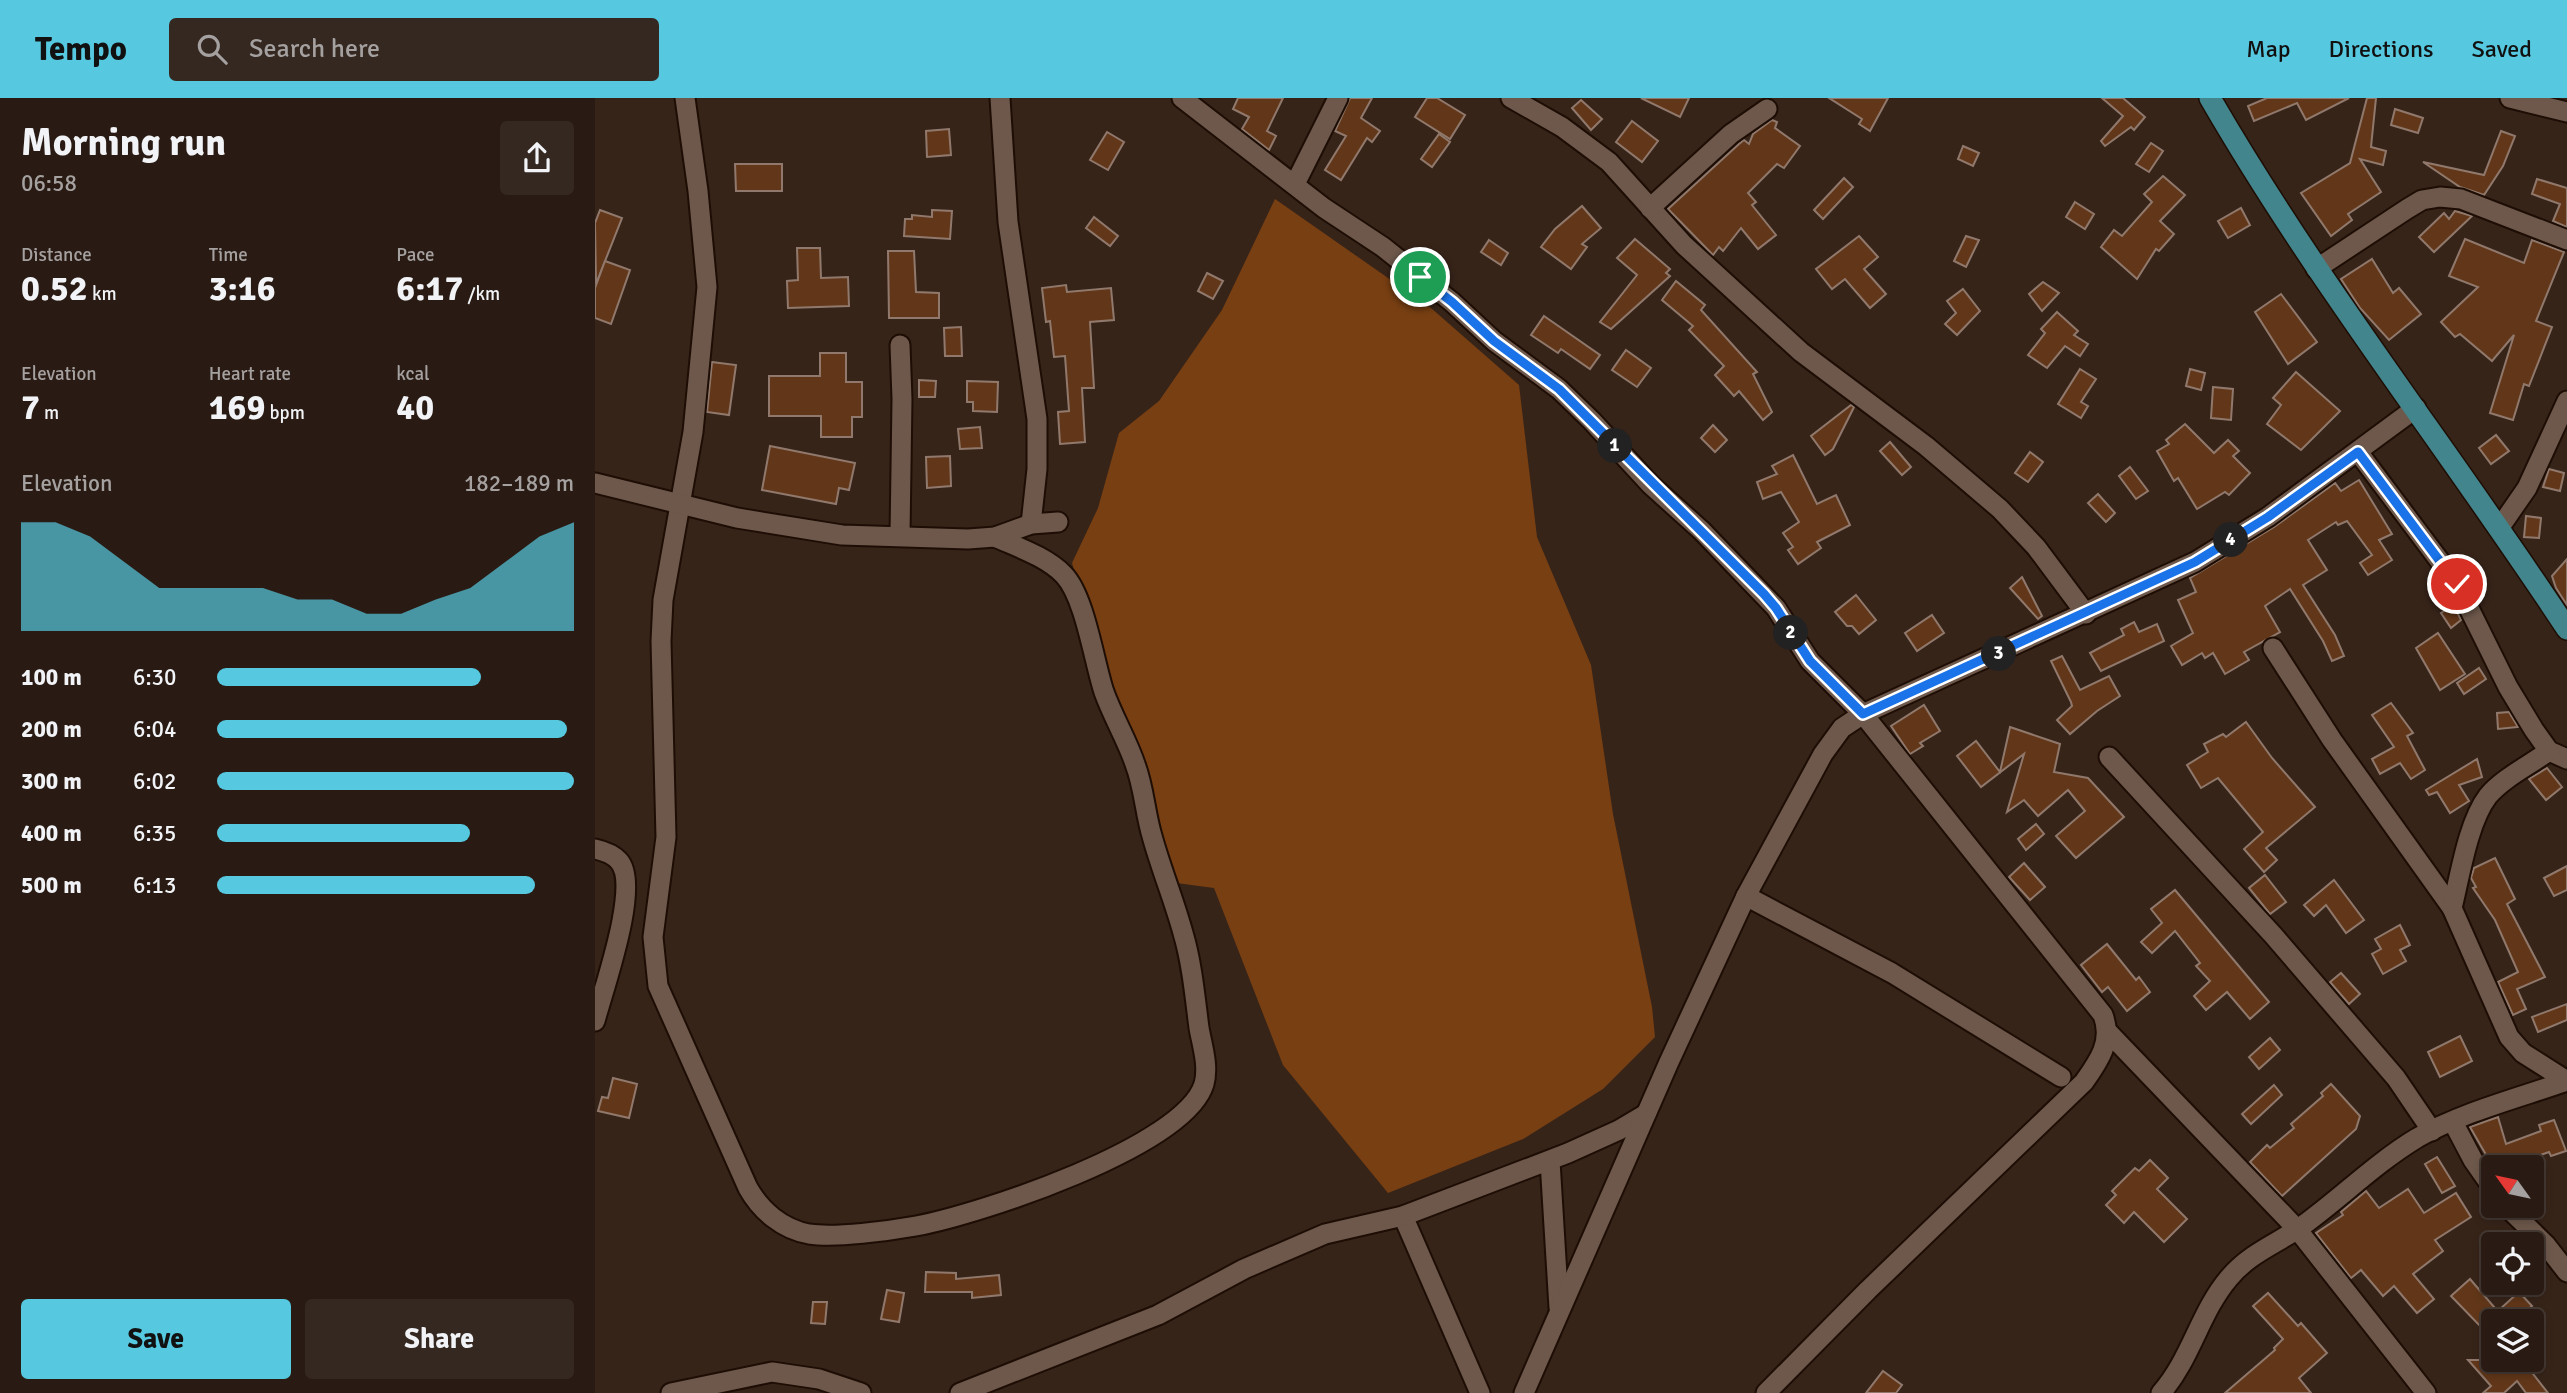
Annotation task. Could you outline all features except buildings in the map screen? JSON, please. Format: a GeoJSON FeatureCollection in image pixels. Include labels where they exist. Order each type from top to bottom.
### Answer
{"type":"FeatureCollection","features":[{"type":"Feature","properties":{"kind":"main road"},"geometry":{"type":"LineString","coordinates":[[2210,98],[2316,269],[2500,527],[2567,629]]}},
{"type":"Feature","properties":{"kind":"street"},"geometry":{"type":"LineString","coordinates":[[685,98],[698,191],[707,287],[692,432],[663,600],[661,641],[666,837],[653,937],[658,986],[742,1176],[758,1206],[791,1229],[810,1234],[873,1232],[917,1226],[1026,1194],[1092,1167],[1142,1142],[1176,1118],[1192,1102],[1203,1084],[1205,1061],[1184,936],[1152,836],[1136,766],[1104,693],[1091,638],[1072,588],[1064,574],[1048,563],[995,537]]}},
{"type":"Feature","properties":{"kind":"street"},"geometry":{"type":"LineString","coordinates":[[1000,98],[1008,222],[1037,419],[1037,468],[1031,524]]}},
{"type":"Feature","properties":{"kind":"street"},"geometry":{"type":"LineString","coordinates":[[1182,98],[1324,208],[1383,247],[1452,302],[1494,341],[1559,389],[1764,594],[1810,661],[1863,714],[2095,1003],[2108,1032],[2297,1229],[2426,1393]]}},
{"type":"Feature","properties":{"kind":"street"},"geometry":{"type":"LineString","coordinates":[[1295,184],[1338,98]]}},
{"type":"Feature","properties":{"kind":"street"},"geometry":{"type":"LineString","coordinates":[[1511,98],[1587,144],[1609,162],[1684,245],[1801,352],[1926,446],[2000,509],[2036,547],[2086,614]]}},
{"type":"Feature","properties":{"kind":"street"},"geometry":{"type":"LineString","coordinates":[[2510,98],[2567,112]]}},
{"type":"Feature","properties":{"kind":"street"},"geometry":{"type":"LineString","coordinates":[[1650,208],[1731,134],[1767,109]]}},
{"type":"Feature","properties":{"kind":"street"},"geometry":{"type":"LineString","coordinates":[[2316,269],[2422,200],[2440,197],[2461,199],[2567,240]]}},
{"type":"Feature","properties":{"kind":"street"},"geometry":{"type":"LineString","coordinates":[[899,345],[902,399],[900,535]]}},
{"type":"Feature","properties":{"kind":"street"},"geometry":{"type":"LineString","coordinates":[[2500,527],[2526,488],[2567,401]]}},
{"type":"Feature","properties":{"kind":"street"},"geometry":{"type":"LineString","coordinates":[[1524,1393],[1646,1114],[1746,896],[1823,754],[1842,728],[1863,714],[2195,562],[2268,517],[2416,408]]}},
{"type":"Feature","properties":{"kind":"street"},"geometry":{"type":"LineString","coordinates":[[2358,452],[2457,584],[2508,687],[2558,755],[2495,789],[2484,802],[2474,826],[2452,908]]}},
{"type":"Feature","properties":{"kind":"street"},"geometry":{"type":"LineString","coordinates":[[595,483],[737,517],[842,535],[900,535],[947,539],[995,537],[1031,524],[1058,522]]}},
{"type":"Feature","properties":{"kind":"street"},"geometry":{"type":"LineString","coordinates":[[2273,648],[2332,740],[2452,908],[2509,1037],[2523,1053],[2567,1081]]}},
{"type":"Feature","properties":{"kind":"street"},"geometry":{"type":"LineString","coordinates":[[2109,757],[2273,935],[2396,1079],[2432,1131]]}},
{"type":"Feature","properties":{"kind":"street"},"geometry":{"type":"LineString","coordinates":[[595,849],[606,852],[620,862],[627,880],[627,901],[595,1021]]}},
{"type":"Feature","properties":{"kind":"street"},"geometry":{"type":"LineString","coordinates":[[1746,896],[1892,973],[2061,1077]]}},
{"type":"Feature","properties":{"kind":"street"},"geometry":{"type":"LineString","coordinates":[[1766,1393],[1868,1290],[2084,1082],[2105,1049],[2108,1032]]}},
{"type":"Feature","properties":{"kind":"street"},"geometry":{"type":"LineString","coordinates":[[2161,1393],[2180,1384],[2217,1295],[2228,1279],[2251,1256],[2297,1229],[2403,1147],[2453,1122],[2567,1081]]}},
{"type":"Feature","properties":{"kind":"street"},"geometry":{"type":"LineString","coordinates":[[960,1393],[1158,1315],[1244,1269],[1325,1234],[1403,1216],[1550,1161],[1619,1130],[1646,1114]]}},
{"type":"Feature","properties":{"kind":"street"},"geometry":{"type":"LineString","coordinates":[[2453,1122],[2481,1171]]}},
{"type":"Feature","properties":{"kind":"street"},"geometry":{"type":"LineString","coordinates":[[1550,1161],[1559,1309]]}},
{"type":"Feature","properties":{"kind":"street"},"geometry":{"type":"LineString","coordinates":[[1403,1216],[1480,1393]]}},
{"type":"Feature","properties":{"kind":"street"},"geometry":{"type":"LineString","coordinates":[[2518,1218],[2546,1245],[2567,1272]]}},
{"type":"Feature","properties":{"kind":"street"},"geometry":{"type":"LineString","coordinates":[[671,1393],[772,1372],[819,1379],[861,1393]]}},
{"type":"Feature","properties":{"kind":"shaded area"},"geometry":{"type":"Polygon","coordinates":[[[1275,199],[1431,308],[1519,385],[1537,537],[1591,665],[1613,814],[1652,1007],[1655,1037],[1603,1089],[1523,1139],[1388,1193],[1283,1065],[1214,888],[1169,882],[1072,563],[1098,508],[1119,433],[1159,401],[1222,310],[1275,199]]]}},
{"type":"Feature","properties":{"kind":"route"},"geometry":{"type":"LineString","coordinates":[[1420,277],[1494,341],[1559,389],[1592,421],[1651,485],[1702,531],[1764,594],[1810,661],[1863,714],[1945,679],[2195,562],[2268,517],[2358,452],[2457,584]]}}]}
